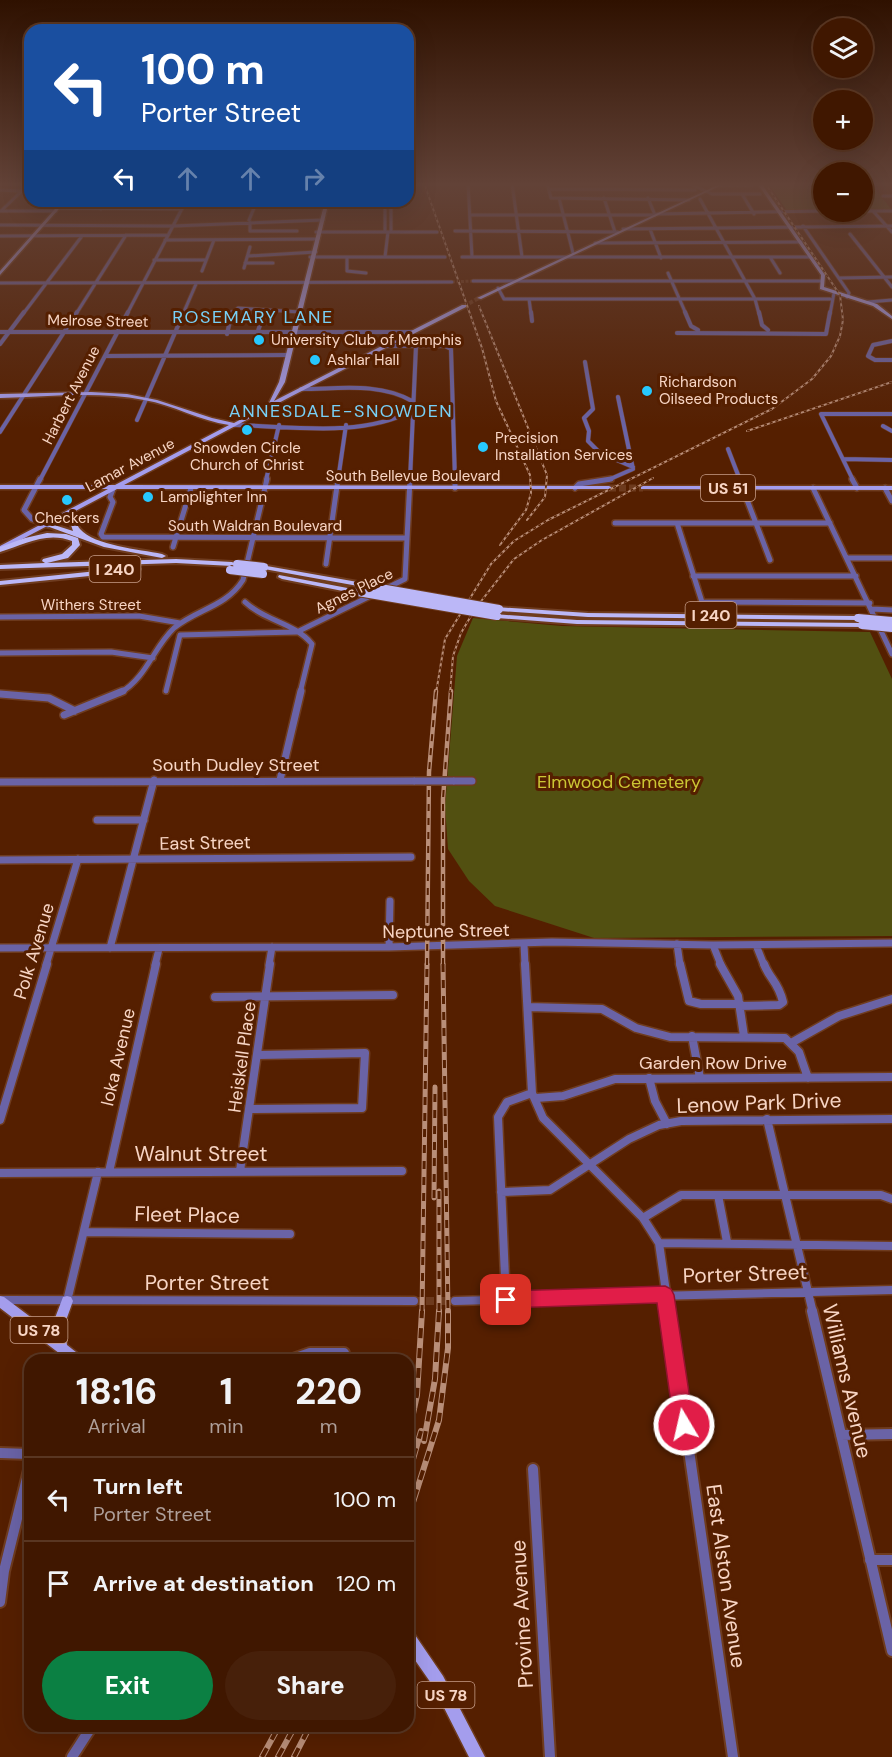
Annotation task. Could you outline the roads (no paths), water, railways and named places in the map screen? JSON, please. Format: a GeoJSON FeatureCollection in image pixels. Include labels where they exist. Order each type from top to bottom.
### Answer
{"type":"FeatureCollection","features":[{"type":"Feature","properties":{"kind":"highway"},"geometry":{"type":"LineString","coordinates":[[71,513],[75,529],[88,538]]}},
{"type":"Feature","properties":{"kind":"highway"},"geometry":{"type":"LineString","coordinates":[[48,525],[132,552],[206,562]]}},
{"type":"Feature","properties":{"kind":"highway"},"geometry":{"type":"LineString","coordinates":[[0,562],[57,559],[70,553],[76,545],[75,540],[52,534],[1,548]]}},
{"type":"Feature","properties":{"kind":"highway","name":"I 240"},"geometry":{"type":"LineString","coordinates":[[0,567],[206,562],[369,586],[498,613]]}},
{"type":"Feature","properties":{"kind":"highway","name":"I 240"},"geometry":{"type":"LineString","coordinates":[[0,574],[136,568],[231,567]]}},
{"type":"Feature","properties":{"kind":"highway"},"geometry":{"type":"LineString","coordinates":[[0,583],[136,568]]}},
{"type":"Feature","properties":{"kind":"highway","name":"I 240"},"geometry":{"type":"LineString","coordinates":[[264,571],[358,592],[498,613],[577,622],[892,621]]}},
{"type":"Feature","properties":{"kind":"highway","name":"I 240"},"geometry":{"type":"LineString","coordinates":[[860,621],[892,628]]}},
{"type":"Feature","properties":{"kind":"main road"},"geometry":{"type":"LineString","coordinates":[[268,406],[282,382],[310,265]]}},
{"type":"Feature","properties":{"kind":"main road"},"geometry":{"type":"LineString","coordinates":[[479,298],[546,265]]}},
{"type":"Feature","properties":{"kind":"main road"},"geometry":{"type":"LineString","coordinates":[[815,265],[823,276],[822,288],[868,302],[892,318]]}},
{"type":"Feature","properties":{"kind":"main road","name":"Lamar Avenue"},"geometry":{"type":"LineString","coordinates":[[1,548],[71,513],[268,406],[464,306]]}},
{"type":"Feature","properties":{"kind":"main road"},"geometry":{"type":"LineString","coordinates":[[282,382],[285,391],[291,394]]}},
{"type":"Feature","properties":{"kind":"main road"},"geometry":{"type":"LineString","coordinates":[[0,396],[146,398],[204,419],[234,424]]}},
{"type":"Feature","properties":{"kind":"main road","name":"South Bellevue Boulevard"},"geometry":{"type":"LineString","coordinates":[[0,488],[609,488]]}},
{"type":"Feature","properties":{"kind":"main road","name":"US 51"},"geometry":{"type":"LineString","coordinates":[[643,488],[888,488]]}},
{"type":"Feature","properties":{"kind":"main road","name":"US 78"},"geometry":{"type":"LineString","coordinates":[[0,1300],[70,1354]]}},
{"type":"Feature","properties":{"kind":"main road"},"geometry":{"type":"LineString","coordinates":[[61,1347],[58,1326],[67,1301]]}},
{"type":"Feature","properties":{"kind":"main road","name":"US 78"},"geometry":{"type":"LineString","coordinates":[[414,1646],[438,1681],[477,1757]]}},
{"type":"Feature","properties":{"kind":"street"},"geometry":{"type":"LineString","coordinates":[[0,344],[59,265]]}},
{"type":"Feature","properties":{"kind":"street"},"geometry":{"type":"LineString","coordinates":[[0,432],[107,265]]}},
{"type":"Feature","properties":{"kind":"street","name":"Harbert Avenue"},"geometry":{"type":"LineString","coordinates":[[48,525],[32,519],[24,510],[152,265]]}},
{"type":"Feature","properties":{"kind":"street"},"geometry":{"type":"LineString","coordinates":[[202,271],[204,265]]}},
{"type":"Feature","properties":{"kind":"street"},"geometry":{"type":"LineString","coordinates":[[347,265],[347,271],[366,273]]}},
{"type":"Feature","properties":{"kind":"street"},"geometry":{"type":"LineString","coordinates":[[365,282],[367,265]]}},
{"type":"Feature","properties":{"kind":"street"},"geometry":{"type":"LineString","coordinates":[[735,265],[754,299],[762,326],[768,330]]}},
{"type":"Feature","properties":{"kind":"street"},"geometry":{"type":"LineString","coordinates":[[775,265],[780,273]]}},
{"type":"Feature","properties":{"kind":"street"},"geometry":{"type":"LineString","coordinates":[[831,265],[849,293],[847,297]]}},
{"type":"Feature","properties":{"kind":"street"},"geometry":{"type":"LineString","coordinates":[[875,265],[892,287]]}},
{"type":"Feature","properties":{"kind":"street"},"geometry":{"type":"LineString","coordinates":[[668,273],[691,326],[698,330]]}},
{"type":"Feature","properties":{"kind":"street"},"geometry":{"type":"LineString","coordinates":[[840,278],[892,278]]}},
{"type":"Feature","properties":{"kind":"street"},"geometry":{"type":"LineString","coordinates":[[473,281],[822,281]]}},
{"type":"Feature","properties":{"kind":"street"},"geometry":{"type":"LineString","coordinates":[[0,283],[452,282]]}},
{"type":"Feature","properties":{"kind":"street"},"geometry":{"type":"LineString","coordinates":[[137,420],[196,284]]}},
{"type":"Feature","properties":{"kind":"street"},"geometry":{"type":"LineString","coordinates":[[498,288],[504,298],[528,300],[831,299]]}},
{"type":"Feature","properties":{"kind":"street"},"geometry":{"type":"LineString","coordinates":[[677,333],[826,334],[834,293]]}},
{"type":"Feature","properties":{"kind":"street"},"geometry":{"type":"LineString","coordinates":[[528,300],[532,321]]}},
{"type":"Feature","properties":{"kind":"street"},"geometry":{"type":"LineString","coordinates":[[868,302],[892,300]]}},
{"type":"Feature","properties":{"kind":"street"},"geometry":{"type":"LineString","coordinates":[[227,334],[232,312],[238,308],[298,311]]}},
{"type":"Feature","properties":{"kind":"street"},"geometry":{"type":"LineString","coordinates":[[257,334],[260,325],[256,318],[259,316]]}},
{"type":"Feature","properties":{"kind":"street","name":"Melrose Street"},"geometry":{"type":"LineString","coordinates":[[0,332],[174,334],[412,332]]}},
{"type":"Feature","properties":{"kind":"street"},"geometry":{"type":"LineString","coordinates":[[892,341],[873,345],[868,356],[875,360],[892,360]]}},
{"type":"Feature","properties":{"kind":"street"},"geometry":{"type":"LineString","coordinates":[[387,346],[449,346],[454,488]]}},
{"type":"Feature","properties":{"kind":"street","name":"Agnes Place"},"geometry":{"type":"LineString","coordinates":[[297,632],[405,579],[416,346]]}},
{"type":"Feature","properties":{"kind":"street"},"geometry":{"type":"LineString","coordinates":[[105,356],[289,355]]}},
{"type":"Feature","properties":{"kind":"street"},"geometry":{"type":"LineString","coordinates":[[585,362],[593,409],[584,418],[590,431],[588,441],[600,453],[633,467]]}},
{"type":"Feature","properties":{"kind":"street"},"geometry":{"type":"LineString","coordinates":[[301,389],[385,390],[405,396],[412,401]]}},
{"type":"Feature","properties":{"kind":"street"},"geometry":{"type":"LineString","coordinates":[[618,397],[633,467]]}},
{"type":"Feature","properties":{"kind":"street"},"geometry":{"type":"LineString","coordinates":[[234,424],[388,423],[403,418],[412,411]]}},
{"type":"Feature","properties":{"kind":"street"},"geometry":{"type":"LineString","coordinates":[[857,488],[821,414],[892,414]]}},
{"type":"Feature","properties":{"kind":"street"},"geometry":{"type":"LineString","coordinates":[[64,715],[127,689],[140,677],[167,634],[180,623],[221,603],[238,589],[253,538],[279,425]]}},
{"type":"Feature","properties":{"kind":"street"},"geometry":{"type":"LineString","coordinates":[[326,564],[346,425]]}},
{"type":"Feature","properties":{"kind":"street"},"geometry":{"type":"LineString","coordinates":[[883,426],[892,431]]}},
{"type":"Feature","properties":{"kind":"street"},"geometry":{"type":"LineString","coordinates":[[728,449],[754,523],[770,560]]}},
{"type":"Feature","properties":{"kind":"street"},"geometry":{"type":"LineString","coordinates":[[843,459],[892,460]]}},
{"type":"Feature","properties":{"kind":"street"},"geometry":{"type":"LineString","coordinates":[[575,488],[579,484],[606,481],[633,467]]}},
{"type":"Feature","properties":{"kind":"street"},"geometry":{"type":"LineString","coordinates":[[813,488],[892,654]]}},
{"type":"Feature","properties":{"kind":"street"},"geometry":{"type":"LineString","coordinates":[[888,488],[892,501]]}},
{"type":"Feature","properties":{"kind":"street","name":"South Waldran Boulevard"},"geometry":{"type":"LineString","coordinates":[[113,489],[110,497],[113,502],[101,534],[103,537],[407,538]]}},
{"type":"Feature","properties":{"kind":"street"},"geometry":{"type":"LineString","coordinates":[[173,547],[191,489]]}},
{"type":"Feature","properties":{"kind":"street"},"geometry":{"type":"LineString","coordinates":[[615,523],[830,523]]}},
{"type":"Feature","properties":{"kind":"street"},"geometry":{"type":"LineString","coordinates":[[677,523],[702,602],[871,606],[892,610]]}},
{"type":"Feature","properties":{"kind":"street"},"geometry":{"type":"LineString","coordinates":[[848,558],[892,558]]}},
{"type":"Feature","properties":{"kind":"street"},"geometry":{"type":"LineString","coordinates":[[693,576],[856,576]]}},
{"type":"Feature","properties":{"kind":"street"},"geometry":{"type":"LineString","coordinates":[[245,602],[264,618],[297,632],[309,640],[313,649],[280,780]]}},
{"type":"Feature","properties":{"kind":"street","name":"Withers Street"},"geometry":{"type":"LineString","coordinates":[[0,617],[139,616],[180,623]]}},
{"type":"Feature","properties":{"kind":"street"},"geometry":{"type":"LineString","coordinates":[[166,691],[180,635],[297,632]]}},
{"type":"Feature","properties":{"kind":"street"},"geometry":{"type":"LineString","coordinates":[[0,653],[111,652],[153,658]]}},
{"type":"Feature","properties":{"kind":"street"},"geometry":{"type":"LineString","coordinates":[[0,694],[47,696],[66,703],[75,711]]}},
{"type":"Feature","properties":{"kind":"street"},"geometry":{"type":"LineString","coordinates":[[110,948],[154,780]]}},
{"type":"Feature","properties":{"kind":"street","name":"South Dudley Street"},"geometry":{"type":"LineString","coordinates":[[0,782],[472,781]]}},
{"type":"Feature","properties":{"kind":"street"},"geometry":{"type":"LineString","coordinates":[[97,820],[144,820]]}},
{"type":"Feature","properties":{"kind":"street","name":"East Street"},"geometry":{"type":"LineString","coordinates":[[0,860],[411,856]]}},
{"type":"Feature","properties":{"kind":"street","name":"Polk Avenue"},"geometry":{"type":"LineString","coordinates":[[0,1120],[78,860]]}},
{"type":"Feature","properties":{"kind":"street"},"geometry":{"type":"LineString","coordinates":[[388,947],[390,901]]}},
{"type":"Feature","properties":{"kind":"street","name":"Neptune Street"},"geometry":{"type":"LineString","coordinates":[[0,948],[388,947],[552,942],[713,945],[892,943]]}},
{"type":"Feature","properties":{"kind":"street"},"geometry":{"type":"LineString","coordinates":[[524,944],[534,1095],[543,1118],[643,1218],[659,1243],[727,1242],[892,1246]]}},
{"type":"Feature","properties":{"kind":"street"},"geometry":{"type":"LineString","coordinates":[[677,944],[684,988],[689,1001],[701,1004],[779,1005],[783,1002],[779,985],[767,972],[756,945]]}},
{"type":"Feature","properties":{"kind":"street"},"geometry":{"type":"LineString","coordinates":[[713,945],[714,952],[730,978],[740,1005],[744,1036]]}},
{"type":"Feature","properties":{"kind":"street","name":"Heiskell Place"},"geometry":{"type":"LineString","coordinates":[[240,1171],[251,1109],[272,947]]}},
{"type":"Feature","properties":{"kind":"street","name":"Ioka Avenue"},"geometry":{"type":"LineString","coordinates":[[109,1172],[159,949]]}},
{"type":"Feature","properties":{"kind":"street"},"geometry":{"type":"LineString","coordinates":[[215,997],[393,995]]}},
{"type":"Feature","properties":{"kind":"street"},"geometry":{"type":"LineString","coordinates":[[791,1043],[828,1020],[858,1007],[892,999]]}},
{"type":"Feature","properties":{"kind":"street"},"geometry":{"type":"LineString","coordinates":[[528,1006],[602,1009],[647,1032],[670,1037],[776,1036],[791,1043],[799,1052],[808,1078]]}},
{"type":"Feature","properties":{"kind":"street"},"geometry":{"type":"LineString","coordinates":[[692,1036],[700,1077]]}},
{"type":"Feature","properties":{"kind":"street"},"geometry":{"type":"LineString","coordinates":[[251,1109],[362,1108],[365,1053],[258,1056]]}},
{"type":"Feature","properties":{"kind":"street","name":"Garden Row Drive"},"geometry":{"type":"LineString","coordinates":[[534,1095],[563,1096],[604,1080],[700,1077],[892,1077]]}},
{"type":"Feature","properties":{"kind":"street"},"geometry":{"type":"LineString","coordinates":[[649,1078],[655,1101],[667,1124]]}},
{"type":"Feature","properties":{"kind":"street"},"geometry":{"type":"LineString","coordinates":[[506,1300],[498,1117],[507,1102],[534,1095]]}},
{"type":"Feature","properties":{"kind":"street","name":"Williams Avenue"},"geometry":{"type":"LineString","coordinates":[[767,1119],[892,1651]]}},
{"type":"Feature","properties":{"kind":"street","name":"Lenow Park Drive"},"geometry":{"type":"LineString","coordinates":[[501,1192],[550,1190],[629,1139],[681,1121],[892,1119]]}},
{"type":"Feature","properties":{"kind":"street","name":"Walnut Street"},"geometry":{"type":"LineString","coordinates":[[0,1173],[402,1171]]}},
{"type":"Feature","properties":{"kind":"street"},"geometry":{"type":"LineString","coordinates":[[67,1301],[98,1172]]}},
{"type":"Feature","properties":{"kind":"street"},"geometry":{"type":"LineString","coordinates":[[643,1218],[681,1195],[881,1194],[892,1199]]}},
{"type":"Feature","properties":{"kind":"street"},"geometry":{"type":"LineString","coordinates":[[718,1195],[727,1242]]}},
{"type":"Feature","properties":{"kind":"street","name":"Fleet Place"},"geometry":{"type":"LineString","coordinates":[[84,1232],[290,1234]]}},
{"type":"Feature","properties":{"kind":"street","name":"East Alston Avenue"},"geometry":{"type":"LineString","coordinates":[[659,1243],[733,1757]]}},
{"type":"Feature","properties":{"kind":"street","name":"Porter Street"},"geometry":{"type":"LineString","coordinates":[[455,1301],[807,1290],[892,1290]]}},
{"type":"Feature","properties":{"kind":"street","name":"Porter Street"},"geometry":{"type":"LineString","coordinates":[[0,1300],[414,1301]]}},
{"type":"Feature","properties":{"kind":"street"},"geometry":{"type":"LineString","coordinates":[[307,1354],[344,1353]]}},
{"type":"Feature","properties":{"kind":"street"},"geometry":{"type":"LineString","coordinates":[[841,1435],[892,1434]]}},
{"type":"Feature","properties":{"kind":"street"},"geometry":{"type":"LineString","coordinates":[[0,1453],[24,1454]]}},
{"type":"Feature","properties":{"kind":"street","name":"Provine Avenue"},"geometry":{"type":"LineString","coordinates":[[533,1469],[550,1757]]}},
{"type":"Feature","properties":{"kind":"street"},"geometry":{"type":"LineString","coordinates":[[0,1602],[2,1571],[24,1488]]}},
{"type":"Feature","properties":{"kind":"street"},"geometry":{"type":"LineString","coordinates":[[870,1560],[892,1560]]}},
{"type":"Feature","properties":{"kind":"street"},"geometry":{"type":"LineString","coordinates":[[72,1757],[88,1732]]}},
{"type":"Feature","properties":{"kind":"tunnel"},"geometry":{"type":"LineString","coordinates":[[452,282],[473,281]]}},
{"type":"Feature","properties":{"kind":"tunnel"},"geometry":{"type":"LineString","coordinates":[[464,306],[479,298]]}},
{"type":"Feature","properties":{"kind":"tunnel"},"geometry":{"type":"LineString","coordinates":[[609,488],[643,488]]}},
{"type":"Feature","properties":{"kind":"tunnel"},"geometry":{"type":"LineString","coordinates":[[414,1301],[455,1301]]}},
{"type":"Feature","properties":{"kind":"railway"},"geometry":{"type":"LineString","coordinates":[[453,265],[482,348],[496,401],[530,475],[531,493],[526,510],[500,545]]}},
{"type":"Feature","properties":{"kind":"railway"},"geometry":{"type":"LineString","coordinates":[[436,693],[445,639],[491,564],[514,541],[548,520],[772,409],[812,379],[831,356],[840,336],[843,320],[840,295],[820,265]]}},
{"type":"Feature","properties":{"kind":"railway"},"geometry":{"type":"LineString","coordinates":[[479,306],[547,475],[545,497],[527,520]]}},
{"type":"Feature","properties":{"kind":"railway"},"geometry":{"type":"LineString","coordinates":[[747,431],[892,382]]}},
{"type":"Feature","properties":{"kind":"railway"},"geometry":{"type":"LineString","coordinates":[[450,693],[453,656],[461,633],[475,609],[514,559],[542,540],[653,478]]}},
{"type":"Feature","properties":{"kind":"railway"},"geometry":{"type":"LineString","coordinates":[[427,965],[429,772],[436,691]]}},
{"type":"Feature","properties":{"kind":"railway"},"geometry":{"type":"LineString","coordinates":[[443,964],[443,799],[451,691]]}},
{"type":"Feature","properties":{"kind":"railway"},"geometry":{"type":"LineString","coordinates":[[422,1313],[427,964]]}},
{"type":"Feature","properties":{"kind":"railway"},"geometry":{"type":"LineString","coordinates":[[443,964],[448,1313]]}},
{"type":"Feature","properties":{"kind":"railway"},"geometry":{"type":"LineString","coordinates":[[434,1198],[435,1087]]}},
{"type":"Feature","properties":{"kind":"railway"},"geometry":{"type":"LineString","coordinates":[[439,1191],[439,1311]]}},
{"type":"Feature","properties":{"kind":"railway"},"geometry":{"type":"LineString","coordinates":[[414,1409],[417,1395],[422,1311]]}},
{"type":"Feature","properties":{"kind":"railway"},"geometry":{"type":"LineString","coordinates":[[424,1441],[435,1379],[439,1311]]}},
{"type":"Feature","properties":{"kind":"railway"},"geometry":{"type":"LineString","coordinates":[[414,1499],[439,1420],[448,1348],[448,1313]]}},
{"type":"Feature","properties":{"kind":"railway"},"geometry":{"type":"LineString","coordinates":[[414,1456],[421,1431]]}},
{"type":"Feature","properties":{"kind":"railway"},"geometry":{"type":"LineString","coordinates":[[262,1757],[276,1732]]}},
{"type":"Feature","properties":{"kind":"railway"},"geometry":{"type":"LineString","coordinates":[[278,1757],[292,1732]]}},
{"type":"Feature","properties":{"kind":"railway"},"geometry":{"type":"LineString","coordinates":[[294,1757],[307,1732]]}},
{"type":"Feature","properties":{"kind":"place","name":"University Club of Memphis"},"geometry":{"type":"Point","coordinates":[259,340]}},
{"type":"Feature","properties":{"kind":"place","name":"Ashlar Hall"},"geometry":{"type":"Point","coordinates":[315,360]}},
{"type":"Feature","properties":{"kind":"place","name":"Richardson Oilseed Products"},"geometry":{"type":"Point","coordinates":[647,391]}},
{"type":"Feature","properties":{"kind":"place","name":"Snowden Circle Church of Christ"},"geometry":{"type":"Point","coordinates":[247,430]}},
{"type":"Feature","properties":{"kind":"place","name":"Precision Installation Services"},"geometry":{"type":"Point","coordinates":[483,447]}},
{"type":"Feature","properties":{"kind":"place","name":"Lamplighter Inn"},"geometry":{"type":"Point","coordinates":[148,497]}},
{"type":"Feature","properties":{"kind":"place","name":"Checkers"},"geometry":{"type":"Point","coordinates":[67,500]}},
{"type":"Feature","properties":{"kind":"district","name":"ROSEMARY LANE"},"geometry":{"type":"Point","coordinates":[253,317]}},
{"type":"Feature","properties":{"kind":"district","name":"ANNESDALE-SNOWDEN"},"geometry":{"type":"Point","coordinates":[341,411]}},
{"type":"Feature","properties":{"kind":"park label","name":"Elmwood Cemetery"},"geometry":{"type":"Point","coordinates":[619,782]}}]}
